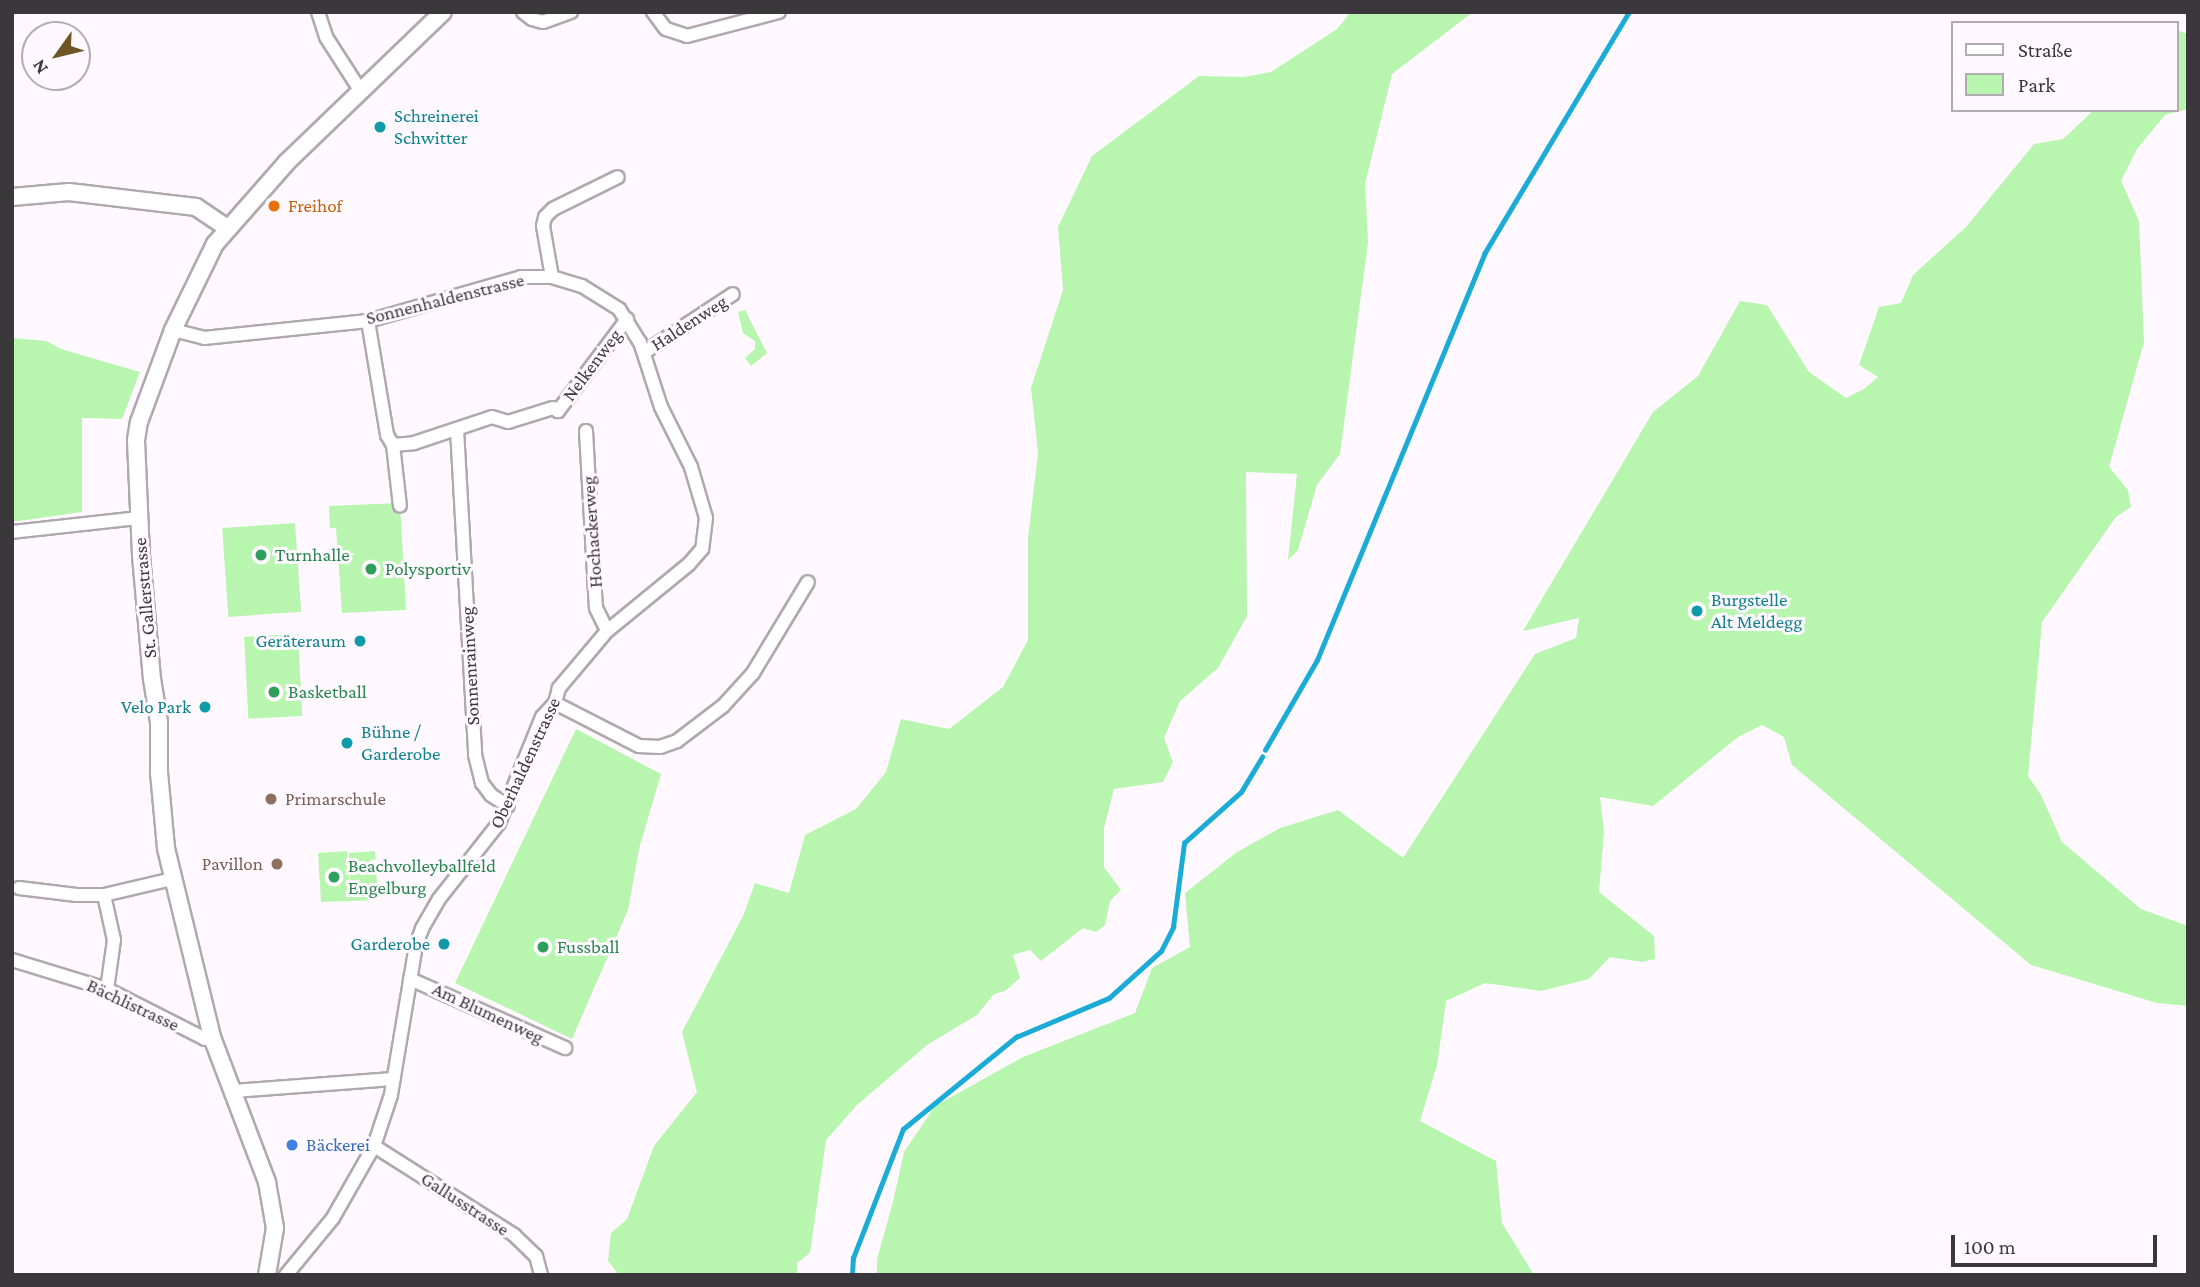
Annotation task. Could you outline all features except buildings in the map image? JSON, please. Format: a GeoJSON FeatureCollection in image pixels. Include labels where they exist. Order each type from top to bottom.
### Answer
{"type":"FeatureCollection","features":[{"type":"Feature","properties":{"kind":"street"},"geometry":{"type":"LineString","coordinates":[[317,12],[326,37],[360,90]]}},
{"type":"Feature","properties":{"kind":"street","name":"St. Gallerstrasse"},"geometry":{"type":"LineString","coordinates":[[267,1275],[274,1246],[273,1210],[261,1161],[212,1037],[172,878],[162,807],[159,722],[152,679],[134,453],[139,422],[173,330],[200,271],[227,228],[287,162],[443,12]]}},
{"type":"Feature","properties":{"kind":"street"},"geometry":{"type":"LineString","coordinates":[[523,12],[532,19],[543,22],[571,12]]}},
{"type":"Feature","properties":{"kind":"street"},"geometry":{"type":"LineString","coordinates":[[653,12],[666,29],[687,36],[779,12]]}},
{"type":"Feature","properties":{"kind":"street"},"geometry":{"type":"LineString","coordinates":[[552,277],[543,226],[545,218],[553,209],[618,177]]}},
{"type":"Feature","properties":{"kind":"street"},"geometry":{"type":"LineString","coordinates":[[12,197],[77,192],[196,207],[227,228]]}},
{"type":"Feature","properties":{"kind":"street","name":"Sonnenhaldenstrasse"},"geometry":{"type":"LineString","coordinates":[[173,330],[204,338],[368,321],[509,280],[552,277],[598,295],[627,319],[645,352]]}},
{"type":"Feature","properties":{"kind":"street","name":"Haldenweg"},"geometry":{"type":"LineString","coordinates":[[645,352],[733,295]]}},
{"type":"Feature","properties":{"kind":"street","name":"Nelkenweg"},"geometry":{"type":"LineString","coordinates":[[457,429],[492,417],[508,422],[552,408],[558,411],[627,319]]}},
{"type":"Feature","properties":{"kind":"street"},"geometry":{"type":"LineString","coordinates":[[368,321],[387,435],[393,445],[400,506]]}},
{"type":"Feature","properties":{"kind":"street","name":"Oberhaldenstrasse"},"geometry":{"type":"LineString","coordinates":[[286,1275],[333,1218],[374,1146],[386,1115],[394,1079],[416,945],[422,929],[439,899],[484,846],[508,806],[542,717],[555,703],[559,688],[607,631],[689,564],[702,549],[706,517],[701,497],[691,467],[662,407],[645,352]]}},
{"type":"Feature","properties":{"kind":"street"},"geometry":{"type":"LineString","coordinates":[[393,445],[414,443],[457,429]]}},
{"type":"Feature","properties":{"kind":"street","name":"Sonnenrainweg"},"geometry":{"type":"LineString","coordinates":[[457,429],[475,755],[482,783],[491,795],[508,806]]}},
{"type":"Feature","properties":{"kind":"street","name":"Hochackerweg"},"geometry":{"type":"LineString","coordinates":[[586,431],[596,608],[607,631]]}},
{"type":"Feature","properties":{"kind":"street"},"geometry":{"type":"LineString","coordinates":[[12,532],[138,518]]}},
{"type":"Feature","properties":{"kind":"street"},"geometry":{"type":"LineString","coordinates":[[555,703],[639,746],[660,747],[677,741],[723,706],[753,673],[808,582]]}},
{"type":"Feature","properties":{"kind":"street"},"geometry":{"type":"LineString","coordinates":[[19,888],[77,895],[104,895],[172,878]]}},
{"type":"Feature","properties":{"kind":"street"},"geometry":{"type":"LineString","coordinates":[[104,895],[114,940],[107,989]]}},
{"type":"Feature","properties":{"kind":"street","name":"Bächlistrasse"},"geometry":{"type":"LineString","coordinates":[[12,960],[107,989],[205,1039],[212,1037]]}},
{"type":"Feature","properties":{"kind":"street","name":"Am Blumenweg"},"geometry":{"type":"LineString","coordinates":[[410,979],[565,1048]]}},
{"type":"Feature","properties":{"kind":"street"},"geometry":{"type":"LineString","coordinates":[[233,1091],[394,1079]]}},
{"type":"Feature","properties":{"kind":"street","name":"Gallusstrasse"},"geometry":{"type":"LineString","coordinates":[[374,1146],[514,1235],[536,1256],[541,1275]]}},
{"type":"Feature","properties":{"kind":"green space"},"geometry":{"type":"Polygon","coordinates":[[[1351,12],[1473,12],[1392,74],[1365,184],[1368,242],[1340,454],[1317,485],[1298,550],[1288,560],[1297,474],[1246,472],[1247,616],[1218,668],[1180,701],[1164,738],[1173,762],[1163,782],[1114,789],[1104,828],[1104,867],[1121,890],[1110,901],[1105,925],[1096,932],[1083,928],[1041,961],[1030,950],[1013,955],[1020,978],[1005,991],[994,994],[977,1015],[927,1045],[857,1105],[826,1140],[810,1253],[797,1263],[797,1275],[619,1275],[608,1261],[611,1233],[627,1219],[654,1146],[697,1092],[682,1032],[743,916],[755,883],[789,893],[805,835],[856,809],[886,772],[901,719],[949,729],[1003,687],[1028,640],[1028,538],[1038,453],[1031,388],[1063,290],[1058,227],[1092,156],[1199,76],[1244,77],[1271,72],[1337,29],[1351,12]]]}},
{"type":"Feature","properties":{"kind":"green space"},"geometry":{"type":"Polygon","coordinates":[[[2179,31],[2188,34],[2188,109],[2179,111],[2179,31]]]}},
{"type":"Feature","properties":{"kind":"green space"},"geometry":{"type":"Polygon","coordinates":[[[2092,112],[2176,112],[2165,115],[2137,149],[2121,181],[2139,221],[2144,342],[2109,467],[2128,490],[2131,507],[2116,517],[2042,622],[2028,776],[2041,795],[2062,842],[2141,909],[2188,926],[2188,1006],[2157,1003],[2031,965],[1792,765],[1784,737],[1762,725],[1738,737],[1653,806],[1600,797],[1604,832],[1599,892],[1654,936],[1655,959],[1642,962],[1610,957],[1589,979],[1541,991],[1485,983],[1446,1001],[1437,1065],[1420,1121],[1496,1161],[1502,1223],[1534,1275],[877,1275],[877,1259],[904,1152],[935,1106],[1023,1057],[1135,1013],[1152,968],[1190,947],[1185,893],[1237,852],[1280,828],[1338,810],[1403,858],[1535,654],[1576,638],[1579,618],[1523,631],[1653,412],[1698,376],[1740,301],[1767,305],[1809,372],[1846,398],[1864,389],[1878,377],[1859,365],[1879,307],[1901,303],[1913,275],[1966,227],[2034,144],[2063,139],[2092,112]]]}},
{"type":"Feature","properties":{"kind":"green space"},"geometry":{"type":"Polygon","coordinates":[[[745,310],[767,353],[751,366],[745,358],[755,349],[755,341],[743,333],[738,312],[745,310]]]}},
{"type":"Feature","properties":{"kind":"green space"},"geometry":{"type":"Polygon","coordinates":[[[12,338],[46,341],[61,349],[140,372],[122,419],[82,418],[82,512],[12,522],[12,338]]]}},
{"type":"Feature","properties":{"kind":"green space","name":"Polysportiv"},"geometry":{"type":"Polygon","coordinates":[[[400,503],[406,610],[342,613],[336,528],[330,528],[329,506],[400,503]]]}},
{"type":"Feature","properties":{"kind":"green space","name":"Turnhalle"},"geometry":{"type":"Polygon","coordinates":[[[295,523],[301,612],[228,617],[222,528],[295,523]]]}},
{"type":"Feature","properties":{"kind":"green space","name":"Basketball"},"geometry":{"type":"Polygon","coordinates":[[[298,634],[302,716],[248,719],[244,637],[298,634]]]}},
{"type":"Feature","properties":{"kind":"green space","name":"Fussball"},"geometry":{"type":"Polygon","coordinates":[[[576,729],[661,774],[639,849],[628,910],[572,1039],[455,983],[576,729]]]}},
{"type":"Feature","properties":{"kind":"green space"},"geometry":{"type":"Polygon","coordinates":[[[347,851],[351,897],[349,853],[375,851],[378,900],[321,902],[318,853],[347,851]]]}},
{"type":"Feature","properties":{"kind":"waterway"},"geometry":{"type":"LineString","coordinates":[[1265,750],[1317,660],[1484,254],[1629,12]]}},
{"type":"Feature","properties":{"kind":"waterway"},"geometry":{"type":"LineString","coordinates":[[852,1275],[853,1258],[903,1129],[1016,1037],[1109,998],[1161,951],[1173,927],[1184,843],[1241,792],[1262,757]]}},
{"type":"Feature","properties":{"kind":"place","name":"Schreinerei Schwitter"},"geometry":{"type":"Point","coordinates":[380,127]}},
{"type":"Feature","properties":{"kind":"place","name":"Freihof"},"geometry":{"type":"Point","coordinates":[274,206]}},
{"type":"Feature","properties":{"kind":"place","name":"Turnhalle"},"geometry":{"type":"Point","coordinates":[261,555]}},
{"type":"Feature","properties":{"kind":"place","name":"Polysportiv"},"geometry":{"type":"Point","coordinates":[371,569]}},
{"type":"Feature","properties":{"kind":"place","name":"Burgstelle Alt Meldegg"},"geometry":{"type":"Point","coordinates":[1697,611]}},
{"type":"Feature","properties":{"kind":"place","name":"Geräteraum"},"geometry":{"type":"Point","coordinates":[360,641]}},
{"type":"Feature","properties":{"kind":"place","name":"Basketball"},"geometry":{"type":"Point","coordinates":[274,692]}},
{"type":"Feature","properties":{"kind":"place","name":"Velo Park"},"geometry":{"type":"Point","coordinates":[205,707]}},
{"type":"Feature","properties":{"kind":"place","name":"Bühne / Garderobe"},"geometry":{"type":"Point","coordinates":[347,743]}},
{"type":"Feature","properties":{"kind":"place","name":"Primarschule"},"geometry":{"type":"Point","coordinates":[271,799]}},
{"type":"Feature","properties":{"kind":"place","name":"Pavillon"},"geometry":{"type":"Point","coordinates":[277,864]}},
{"type":"Feature","properties":{"kind":"place","name":"Beachvolleyballfeld Engelburg"},"geometry":{"type":"Point","coordinates":[334,877]}},
{"type":"Feature","properties":{"kind":"place","name":"Garderobe"},"geometry":{"type":"Point","coordinates":[444,944]}},
{"type":"Feature","properties":{"kind":"place","name":"Fussball"},"geometry":{"type":"Point","coordinates":[543,947]}},
{"type":"Feature","properties":{"kind":"place","name":"Bäckerei"},"geometry":{"type":"Point","coordinates":[292,1145]}}]}
